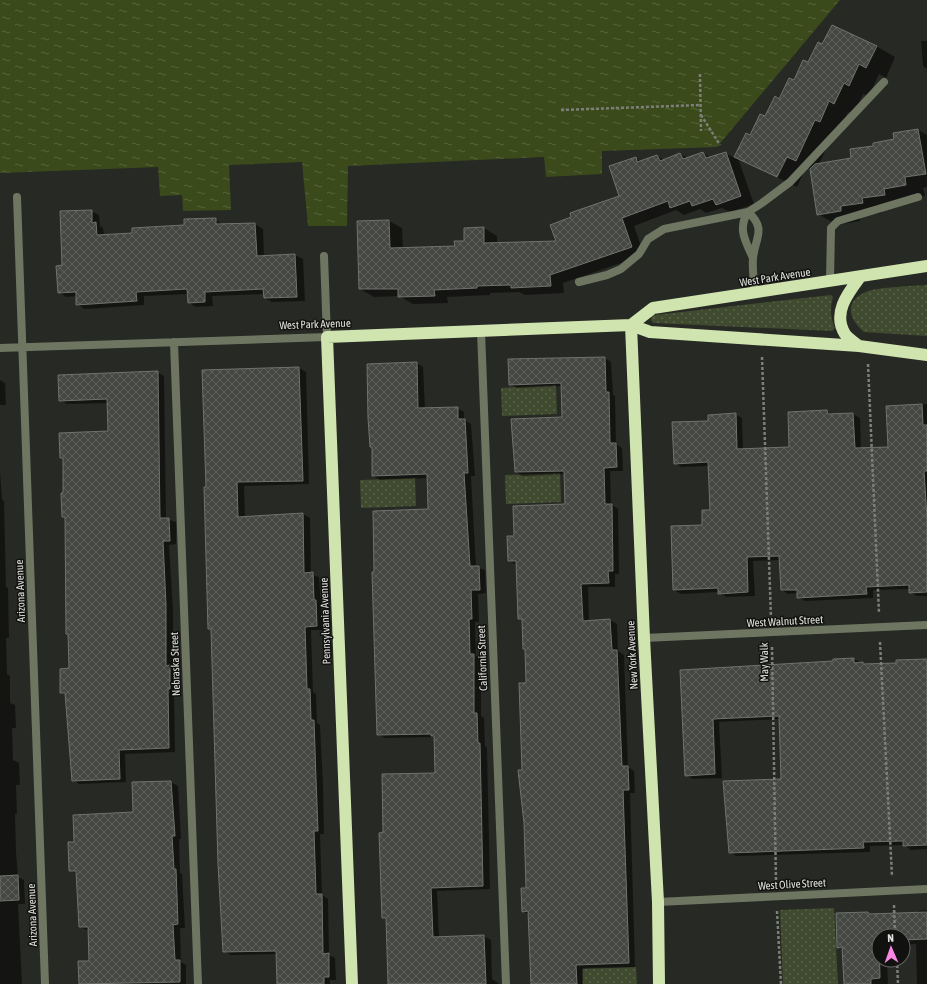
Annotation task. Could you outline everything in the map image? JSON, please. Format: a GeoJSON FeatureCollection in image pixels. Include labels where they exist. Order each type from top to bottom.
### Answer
{"type":"FeatureCollection","features":[{"type":"Feature","properties":{"kind":"highway","name":"West Park Avenue"},"geometry":{"type":"LineString","coordinates":[[631,325],[653,308],[927,266]]}},
{"type":"Feature","properties":{"kind":"highway"},"geometry":{"type":"LineString","coordinates":[[859,346],[845,334],[840,318],[844,299],[860,277]]}},
{"type":"Feature","properties":{"kind":"highway","name":"West Park Avenue"},"geometry":{"type":"LineString","coordinates":[[327,336],[631,325],[650,332],[859,346],[927,355]]}},
{"type":"Feature","properties":{"kind":"highway","name":"New York Avenue"},"geometry":{"type":"LineString","coordinates":[[631,325],[644,638],[658,902],[659,984]]}},
{"type":"Feature","properties":{"kind":"highway","name":"Pennsylvania Avenue"},"geometry":{"type":"LineString","coordinates":[[327,336],[352,984]]}},
{"type":"Feature","properties":{"kind":"street"},"geometry":{"type":"LineString","coordinates":[[753,258],[742,234],[743,219],[748,212],[790,182],[884,82]]}},
{"type":"Feature","properties":{"kind":"street","name":"Arizona Avenue"},"geometry":{"type":"LineString","coordinates":[[16,197],[46,984]]}},
{"type":"Feature","properties":{"kind":"street"},"geometry":{"type":"LineString","coordinates":[[830,281],[831,228],[838,221],[918,197]]}},
{"type":"Feature","properties":{"kind":"street"},"geometry":{"type":"LineString","coordinates":[[748,212],[756,220],[760,231],[753,258],[755,293]]}},
{"type":"Feature","properties":{"kind":"street"},"geometry":{"type":"LineString","coordinates":[[578,282],[606,275],[621,269],[639,254],[648,240],[664,229],[748,212]]}},
{"type":"Feature","properties":{"kind":"street","name":"Pennsylvania Avenue"},"geometry":{"type":"LineString","coordinates":[[324,256],[327,336]]}},
{"type":"Feature","properties":{"kind":"street","name":"California Street"},"geometry":{"type":"LineString","coordinates":[[481,331],[506,984]]}},
{"type":"Feature","properties":{"kind":"street","name":"West Park Avenue"},"geometry":{"type":"LineString","coordinates":[[0,348],[327,336]]}},
{"type":"Feature","properties":{"kind":"street","name":"Nebraska Street"},"geometry":{"type":"LineString","coordinates":[[174,342],[198,984]]}},
{"type":"Feature","properties":{"kind":"street","name":"West Walnut Street"},"geometry":{"type":"LineString","coordinates":[[644,638],[927,625]]}},
{"type":"Feature","properties":{"kind":"street","name":"West Olive Street"},"geometry":{"type":"LineString","coordinates":[[658,902],[927,889]]}},
{"type":"Feature","properties":{"kind":"path"},"geometry":{"type":"LineString","coordinates":[[700,74],[701,131]]}},
{"type":"Feature","properties":{"kind":"path"},"geometry":{"type":"LineString","coordinates":[[561,110],[700,106]]}},
{"type":"Feature","properties":{"kind":"path"},"geometry":{"type":"LineString","coordinates":[[701,114],[720,145]]}},
{"type":"Feature","properties":{"kind":"path","name":"May Walk"},"geometry":{"type":"LineString","coordinates":[[761,340],[772,632],[776,896],[780,984]]}},
{"type":"Feature","properties":{"kind":"path"},"geometry":{"type":"LineString","coordinates":[[897,968],[898,984]]}},
{"type":"Feature","properties":{"kind":"shaded area"},"geometry":{"type":"Polygon","coordinates":[[[927,285],[927,336],[864,332],[852,316],[851,306],[859,296],[866,292],[886,288],[927,285]]]}},
{"type":"Feature","properties":{"kind":"shaded area"},"geometry":{"type":"Polygon","coordinates":[[[831,295],[833,297],[831,316],[835,328],[832,331],[653,323],[651,320],[652,316],[655,315],[831,295]]]}},
{"type":"Feature","properties":{"kind":"shaded area"},"geometry":{"type":"Polygon","coordinates":[[[556,385],[557,414],[502,416],[501,388],[556,385]]]}},
{"type":"Feature","properties":{"kind":"shaded area"},"geometry":{"type":"Polygon","coordinates":[[[560,473],[561,502],[506,504],[505,475],[560,473]]]}},
{"type":"Feature","properties":{"kind":"shaded area"},"geometry":{"type":"Polygon","coordinates":[[[415,478],[416,506],[361,508],[360,480],[415,478]]]}},
{"type":"Feature","properties":{"kind":"shaded area"},"geometry":{"type":"Polygon","coordinates":[[[834,908],[838,984],[783,984],[780,910],[834,908]]]}},
{"type":"Feature","properties":{"kind":"shaded area"},"geometry":{"type":"Polygon","coordinates":[[[636,967],[637,984],[582,984],[582,969],[636,967]]]}},
{"type":"Feature","properties":{"kind":"water"},"geometry":{"type":"Polygon","coordinates":[[[0,0],[840,0],[717,147],[602,151],[602,174],[546,177],[544,157],[348,166],[347,226],[308,226],[302,162],[229,165],[231,210],[183,211],[182,195],[160,196],[158,167],[0,173],[0,0]]]}},
{"type":"Feature","properties":{"kind":"building"},"geometry":{"type":"Polygon","coordinates":[[[832,25],[877,46],[866,68],[859,64],[849,86],[844,83],[834,104],[829,101],[820,122],[815,120],[796,161],[787,157],[777,177],[734,157],[746,133],[750,135],[760,114],[765,116],[775,96],[779,99],[789,78],[794,80],[803,60],[808,62],[818,42],[822,44],[832,25]]]}},
{"type":"Feature","properties":{"kind":"building"},"geometry":{"type":"Polygon","coordinates":[[[918,129],[926,174],[905,177],[906,185],[884,189],[885,195],[862,198],[863,203],[841,206],[841,211],[817,215],[810,169],[815,164],[851,158],[850,149],[873,146],[873,143],[894,139],[893,133],[918,129]]]}},
{"type":"Feature","properties":{"kind":"building"},"geometry":{"type":"Polygon","coordinates":[[[703,152],[706,158],[726,152],[741,196],[716,205],[713,199],[692,206],[690,201],[670,208],[668,201],[622,218],[632,247],[550,275],[551,286],[511,288],[511,285],[477,286],[477,288],[434,290],[435,296],[398,297],[398,289],[359,289],[357,221],[389,220],[390,248],[455,246],[454,241],[464,241],[464,228],[484,227],[484,243],[556,241],[550,225],[571,217],[570,213],[619,196],[609,166],[636,157],[637,162],[657,155],[660,161],[680,153],[683,159],[703,152]]]}},
{"type":"Feature","properties":{"kind":"building"},"geometry":{"type":"Polygon","coordinates":[[[92,210],[92,223],[96,222],[97,235],[132,233],[132,228],[184,225],[184,219],[216,218],[216,224],[255,223],[257,256],[295,254],[297,297],[264,298],[263,289],[205,292],[205,302],[188,303],[187,289],[136,292],[137,301],[76,305],[76,292],[58,293],[56,266],[62,265],[60,211],[92,210]]]}},
{"type":"Feature","properties":{"kind":"building"},"geometry":{"type":"Polygon","coordinates":[[[605,357],[606,392],[609,392],[610,443],[616,443],[617,467],[604,468],[605,504],[612,504],[613,571],[608,571],[609,583],[581,584],[583,621],[610,619],[612,650],[617,650],[622,766],[628,766],[629,790],[623,790],[629,963],[576,965],[577,984],[531,984],[528,911],[522,912],[521,888],[526,888],[524,823],[518,770],[522,770],[519,683],[526,683],[525,649],[523,649],[522,619],[518,619],[516,561],[508,561],[507,536],[514,536],[513,506],[565,504],[564,471],[515,472],[511,419],[562,417],[561,383],[509,385],[508,359],[605,357]]]}},
{"type":"Feature","properties":{"kind":"building"},"geometry":{"type":"Polygon","coordinates":[[[417,362],[418,408],[458,407],[458,419],[465,419],[468,473],[464,473],[470,566],[479,566],[480,590],[471,590],[472,619],[469,619],[470,654],[474,654],[474,713],[477,713],[478,743],[480,743],[483,886],[431,888],[433,937],[484,935],[486,984],[388,984],[386,918],[382,918],[379,833],[383,832],[382,774],[435,773],[434,736],[431,736],[431,734],[377,735],[372,572],[374,572],[373,511],[428,509],[427,474],[372,476],[372,447],[370,447],[368,418],[367,364],[417,362]]]}},
{"type":"Feature","properties":{"kind":"building"},"geometry":{"type":"Polygon","coordinates":[[[299,367],[303,481],[237,482],[238,517],[303,513],[304,573],[313,572],[314,600],[316,600],[317,626],[305,627],[307,689],[310,689],[311,720],[314,720],[318,831],[314,831],[316,894],[322,894],[323,954],[329,953],[329,977],[324,977],[324,984],[277,984],[276,951],[223,952],[218,864],[211,629],[208,629],[204,487],[206,487],[202,370],[299,367]]]}},
{"type":"Feature","properties":{"kind":"building"},"geometry":{"type":"Polygon","coordinates":[[[158,371],[160,518],[169,518],[170,541],[163,541],[166,605],[166,666],[170,665],[170,689],[168,689],[169,748],[119,750],[120,779],[72,781],[65,693],[60,693],[60,669],[69,668],[68,634],[66,634],[65,517],[62,517],[61,493],[63,493],[63,458],[60,458],[59,433],[108,431],[107,399],[59,401],[58,375],[158,371]]]}},
{"type":"Feature","properties":{"kind":"building"},"geometry":{"type":"Polygon","coordinates":[[[922,404],[923,425],[927,425],[927,471],[924,471],[927,518],[927,592],[909,593],[909,585],[866,587],[867,594],[797,598],[797,590],[781,590],[779,556],[747,557],[748,592],[718,594],[718,588],[673,590],[671,526],[702,525],[702,510],[710,510],[708,462],[674,464],[672,422],[708,421],[708,415],[736,413],[737,449],[789,447],[788,412],[827,410],[828,414],[853,413],[855,448],[888,447],[886,406],[922,404]]]}},
{"type":"Feature","properties":{"kind":"building"},"geometry":{"type":"Polygon","coordinates":[[[854,658],[854,663],[863,662],[863,664],[896,663],[896,660],[927,659],[927,845],[903,846],[903,841],[863,842],[864,848],[729,853],[723,781],[781,779],[779,716],[713,719],[715,774],[685,776],[680,670],[833,661],[833,659],[854,658]]]}},
{"type":"Feature","properties":{"kind":"building"},"geometry":{"type":"Polygon","coordinates":[[[171,781],[175,836],[172,836],[174,869],[176,869],[178,924],[173,925],[175,960],[180,960],[180,982],[79,984],[78,961],[89,961],[88,927],[79,927],[76,871],[69,871],[68,842],[74,842],[73,815],[133,812],[132,782],[171,781]]]}},
{"type":"Feature","properties":{"kind":"building"},"geometry":{"type":"Polygon","coordinates":[[[18,875],[19,900],[0,901],[0,876],[18,875]]]}},
{"type":"Feature","properties":{"kind":"building"},"geometry":{"type":"Polygon","coordinates":[[[868,912],[869,914],[927,912],[927,939],[911,940],[911,928],[871,928],[871,968],[880,968],[880,978],[871,979],[871,984],[844,984],[842,947],[837,948],[836,913],[868,912]]]}}]}
